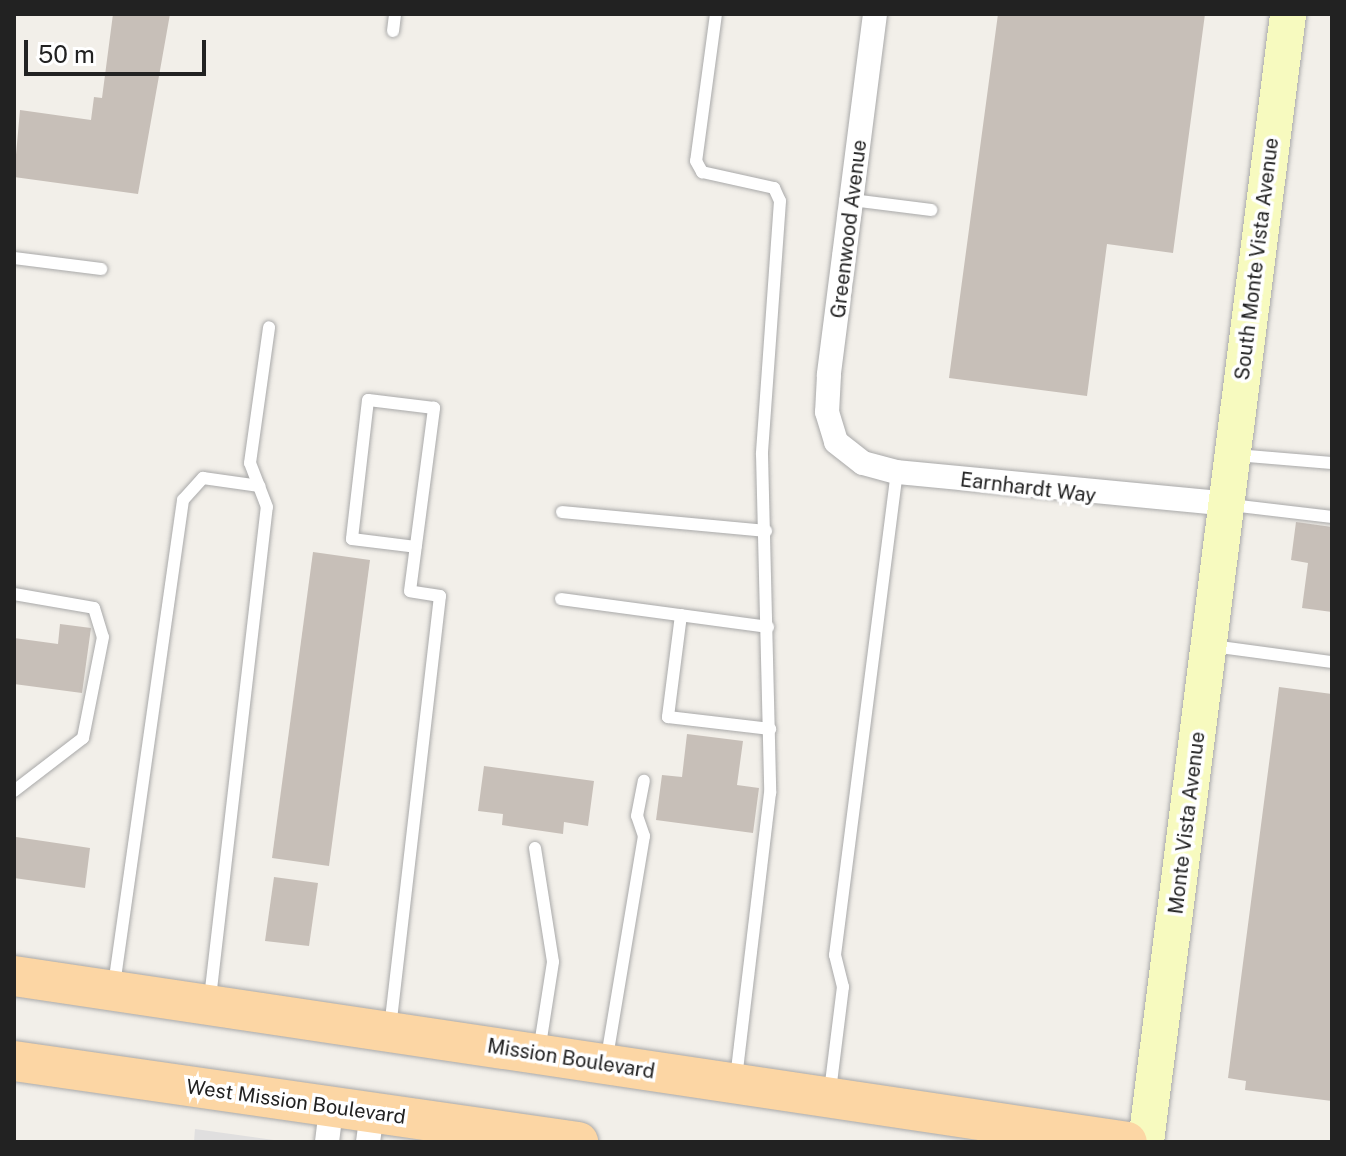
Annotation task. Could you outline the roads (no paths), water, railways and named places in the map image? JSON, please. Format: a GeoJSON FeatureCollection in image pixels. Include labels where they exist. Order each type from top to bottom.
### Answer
{"type":"FeatureCollection","features":[{"type":"Feature","properties":{"kind":"main road","name":"South Monte Vista Avenue"},"geometry":{"type":"LineString","coordinates":[[1228,504],[1288,14]]}},
{"type":"Feature","properties":{"kind":"main road","name":"Monte Vista Avenue"},"geometry":{"type":"LineString","coordinates":[[1146,1142],[1228,504]]}},
{"type":"Feature","properties":{"kind":"main road","name":"Mission Boulevard"},"geometry":{"type":"LineString","coordinates":[[14,976],[1127,1142]]}},
{"type":"Feature","properties":{"kind":"main road","name":"West Mission Boulevard"},"geometry":{"type":"LineString","coordinates":[[14,1061],[329,1125],[578,1142]]}},
{"type":"Feature","properties":{"kind":"street","name":"Greenwood Avenue"},"geometry":{"type":"LineString","coordinates":[[836,442],[827,412],[829,375],[875,14]]}},
{"type":"Feature","properties":{"kind":"street","name":"Earnhardt Way"},"geometry":{"type":"LineString","coordinates":[[836,442],[863,463],[897,472],[1159,503],[1228,504]]}},
{"type":"Feature","properties":{"kind":"lane"},"geometry":{"type":"LineString","coordinates":[[393,31],[395,14]]}},
{"type":"Feature","properties":{"kind":"lane"},"geometry":{"type":"LineString","coordinates":[[716,14],[696,161],[702,172],[774,188],[780,201],[762,454],[770,793],[736,1083]]}},
{"type":"Feature","properties":{"kind":"lane"},"geometry":{"type":"LineString","coordinates":[[852,200],[931,210]]}},
{"type":"Feature","properties":{"kind":"lane"},"geometry":{"type":"LineString","coordinates":[[14,258],[101,269]]}},
{"type":"Feature","properties":{"kind":"lane"},"geometry":{"type":"LineString","coordinates":[[209,1005],[267,507],[250,463],[269,327]]}},
{"type":"Feature","properties":{"kind":"lane"},"geometry":{"type":"LineString","coordinates":[[389,1032],[440,596],[410,591],[416,547],[434,408],[368,400],[352,539],[416,547]]}},
{"type":"Feature","properties":{"kind":"lane"},"geometry":{"type":"LineString","coordinates":[[1233,454],[1332,463]]}},
{"type":"Feature","properties":{"kind":"lane"},"geometry":{"type":"LineString","coordinates":[[829,1097],[843,987],[835,955],[897,472]]}},
{"type":"Feature","properties":{"kind":"lane"},"geometry":{"type":"LineString","coordinates":[[113,991],[183,500],[203,478],[259,486]]}},
{"type":"Feature","properties":{"kind":"lane"},"geometry":{"type":"LineString","coordinates":[[1228,504],[1332,517]]}},
{"type":"Feature","properties":{"kind":"lane"},"geometry":{"type":"LineString","coordinates":[[562,512],[766,531]]}},
{"type":"Feature","properties":{"kind":"lane"},"geometry":{"type":"LineString","coordinates":[[14,594],[94,608],[103,637],[83,738],[14,791]]}},
{"type":"Feature","properties":{"kind":"lane"},"geometry":{"type":"LineString","coordinates":[[561,599],[768,627]]}},
{"type":"Feature","properties":{"kind":"lane"},"geometry":{"type":"LineString","coordinates":[[681,615],[668,717],[770,729]]}},
{"type":"Feature","properties":{"kind":"lane"},"geometry":{"type":"LineString","coordinates":[[1210,646],[1332,662]]}},
{"type":"Feature","properties":{"kind":"lane"},"geometry":{"type":"LineString","coordinates":[[606,1064],[644,836],[637,816],[644,781]]}},
{"type":"Feature","properties":{"kind":"lane"},"geometry":{"type":"LineString","coordinates":[[535,848],[553,962],[538,1054]]}}]}
